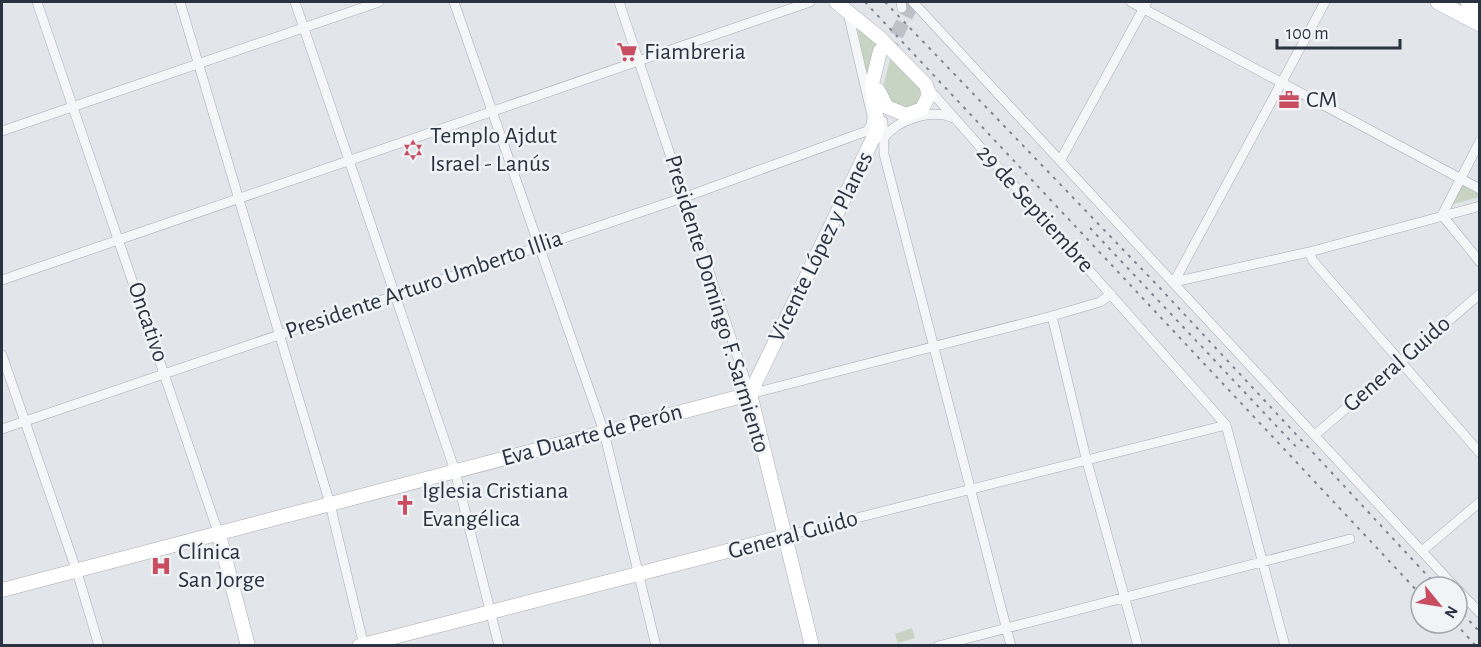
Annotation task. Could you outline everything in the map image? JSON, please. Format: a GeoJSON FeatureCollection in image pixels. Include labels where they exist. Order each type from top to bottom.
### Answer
{"type":"FeatureCollection","features":[{"type":"Feature","properties":{"kind":"main road","name":"29 de Septiembre"},"geometry":{"type":"LineString","coordinates":[[836,2],[880,38],[926,85]]}},
{"type":"Feature","properties":{"kind":"main road"},"geometry":{"type":"LineString","coordinates":[[1438,2],[1479,24]]}},
{"type":"Feature","properties":{"kind":"main road"},"geometry":{"type":"LineString","coordinates":[[1468,2],[1479,8]]}},
{"type":"Feature","properties":{"kind":"main road"},"geometry":{"type":"LineString","coordinates":[[877,132],[879,120],[872,84],[883,52],[878,76],[880,97],[894,111],[910,114],[922,109],[929,95],[926,85]]}},
{"type":"Feature","properties":{"kind":"main road","name":"Vicente López y Planes"},"geometry":{"type":"LineString","coordinates":[[750,394],[877,132]]}},
{"type":"Feature","properties":{"kind":"main road","name":"Eva Duarte de Perón"},"geometry":{"type":"LineString","coordinates":[[2,590],[219,535],[750,394]]}},
{"type":"Feature","properties":{"kind":"main road","name":"Presidente Domingo F. Sarmiento"},"geometry":{"type":"LineString","coordinates":[[750,394],[812,645]]}},
{"type":"Feature","properties":{"kind":"main road","name":"Oncativo"},"geometry":{"type":"LineString","coordinates":[[219,535],[248,645]]}},
{"type":"Feature","properties":{"kind":"main road","name":"General Guido"},"geometry":{"type":"LineString","coordinates":[[363,645],[785,536]]}},
{"type":"Feature","properties":{"kind":"street","name":"Oncativo"},"geometry":{"type":"LineString","coordinates":[[37,2],[166,374],[219,535]]}},
{"type":"Feature","properties":{"kind":"street"},"geometry":{"type":"LineString","coordinates":[[180,2],[330,504],[363,645]]}},
{"type":"Feature","properties":{"kind":"street"},"geometry":{"type":"LineString","coordinates":[[295,2],[455,471],[499,645]]}},
{"type":"Feature","properties":{"kind":"street"},"geometry":{"type":"LineString","coordinates":[[2,131],[379,2]]}},
{"type":"Feature","properties":{"kind":"street"},"geometry":{"type":"LineString","coordinates":[[454,2],[604,432],[656,645]]}},
{"type":"Feature","properties":{"kind":"street","name":"Presidente Domingo F. Sarmiento"},"geometry":{"type":"LineString","coordinates":[[619,2],[750,394]]}},
{"type":"Feature","properties":{"kind":"street"},"geometry":{"type":"LineString","coordinates":[[2,280],[810,2]]}},
{"type":"Feature","properties":{"kind":"street"},"geometry":{"type":"LineString","coordinates":[[1131,2],[1145,5],[1281,82],[1479,189]]}},
{"type":"Feature","properties":{"kind":"street"},"geometry":{"type":"LineString","coordinates":[[1174,282],[1325,2]]}},
{"type":"Feature","properties":{"kind":"street"},"geometry":{"type":"LineString","coordinates":[[917,3],[1060,161],[1316,434],[1444,575]]}},
{"type":"Feature","properties":{"kind":"street"},"geometry":{"type":"LineString","coordinates":[[1060,161],[1145,5]]}},
{"type":"Feature","properties":{"kind":"street"},"geometry":{"type":"LineString","coordinates":[[848,13],[872,116],[884,154],[1011,645]]}},
{"type":"Feature","properties":{"kind":"street","name":"29 de Septiembre"},"geometry":{"type":"LineString","coordinates":[[926,85],[1226,425]]}},
{"type":"Feature","properties":{"kind":"street"},"geometry":{"type":"LineString","coordinates":[[877,132],[880,97]]}},
{"type":"Feature","properties":{"kind":"street","name":"Presidente Arturo Umberto Illia"},"geometry":{"type":"LineString","coordinates":[[2,429],[847,141],[894,128],[930,113],[941,113],[956,120]]}},
{"type":"Feature","properties":{"kind":"street"},"geometry":{"type":"LineString","coordinates":[[1442,215],[1479,141]]}},
{"type":"Feature","properties":{"kind":"street"},"geometry":{"type":"LineString","coordinates":[[865,154],[874,151],[884,154]]}},
{"type":"Feature","properties":{"kind":"street"},"geometry":{"type":"LineString","coordinates":[[1174,282],[1308,252],[1479,206]]}},
{"type":"Feature","properties":{"kind":"street"},"geometry":{"type":"LineString","coordinates":[[1442,215],[1479,262]]}},
{"type":"Feature","properties":{"kind":"street"},"geometry":{"type":"LineString","coordinates":[[1308,252],[1313,261],[1479,453]]}},
{"type":"Feature","properties":{"kind":"street","name":"Eva Duarte de Perón"},"geometry":{"type":"LineString","coordinates":[[750,394],[1052,316],[1100,302],[1111,294]]}},
{"type":"Feature","properties":{"kind":"street","name":"General Guido"},"geometry":{"type":"LineString","coordinates":[[1316,434],[1479,294]]}},
{"type":"Feature","properties":{"kind":"street"},"geometry":{"type":"LineString","coordinates":[[1052,316],[1086,458],[1138,645]]}},
{"type":"Feature","properties":{"kind":"street"},"geometry":{"type":"LineString","coordinates":[[2,355],[77,572],[99,645]]}},
{"type":"Feature","properties":{"kind":"street"},"geometry":{"type":"LineString","coordinates":[[1226,425],[1285,645]]}},
{"type":"Feature","properties":{"kind":"street","name":"General Guido"},"geometry":{"type":"LineString","coordinates":[[785,536],[1086,458],[1226,425]]}},
{"type":"Feature","properties":{"kind":"street"},"geometry":{"type":"LineString","coordinates":[[1422,551],[1479,502]]}},
{"type":"Feature","properties":{"kind":"street"},"geometry":{"type":"LineString","coordinates":[[938,645],[1350,539]]}},
{"type":"Feature","properties":{"kind":"green space"},"geometry":{"type":"Polygon","coordinates":[[[856,22],[880,44],[868,79],[856,22]]]}},
{"type":"Feature","properties":{"kind":"green space"},"geometry":{"type":"Polygon","coordinates":[[[890,59],[921,90],[919,103],[911,109],[894,106],[883,88],[890,59]]]}},
{"type":"Feature","properties":{"kind":"green space"},"geometry":{"type":"Polygon","coordinates":[[[1461,184],[1479,194],[1479,197],[1450,205],[1461,184]]]}},
{"type":"Feature","properties":{"kind":"green space"},"geometry":{"type":"Polygon","coordinates":[[[912,628],[915,638],[898,643],[895,634],[912,628]]]}},
{"type":"Feature","properties":{"kind":"tunnel"},"geometry":{"type":"LineString","coordinates":[[887,54],[913,2]]}},
{"type":"Feature","properties":{"kind":"railway"},"geometry":{"type":"LineString","coordinates":[[865,2],[1409,582]]}},
{"type":"Feature","properties":{"kind":"railway"},"geometry":{"type":"LineString","coordinates":[[885,2],[1159,287],[1427,575]]}},
{"type":"Feature","properties":{"kind":"railway"},"geometry":{"type":"LineString","coordinates":[[1090,228],[1300,451]]}},
{"type":"Feature","properties":{"kind":"railway"},"geometry":{"type":"LineString","coordinates":[[1469,621],[1480,632]]}},
{"type":"Feature","properties":{"kind":"railway"},"geometry":{"type":"LineString","coordinates":[[1466,635],[1476,646]]}},
{"type":"Feature","properties":{"kind":"place","name":"Fiambreria"},"geometry":{"type":"Point","coordinates":[627,52]}},
{"type":"Feature","properties":{"kind":"place","name":"CM"},"geometry":{"type":"Point","coordinates":[1289,100]}},
{"type":"Feature","properties":{"kind":"place","name":"Templo Ajdut Israel - Lanús"},"geometry":{"type":"Point","coordinates":[413,150]}},
{"type":"Feature","properties":{"kind":"place","name":"Iglesia Cristiana Evangélica"},"geometry":{"type":"Point","coordinates":[405,505]}},
{"type":"Feature","properties":{"kind":"place","name":"Clínica San Jorge"},"geometry":{"type":"Point","coordinates":[161,566]}}]}
